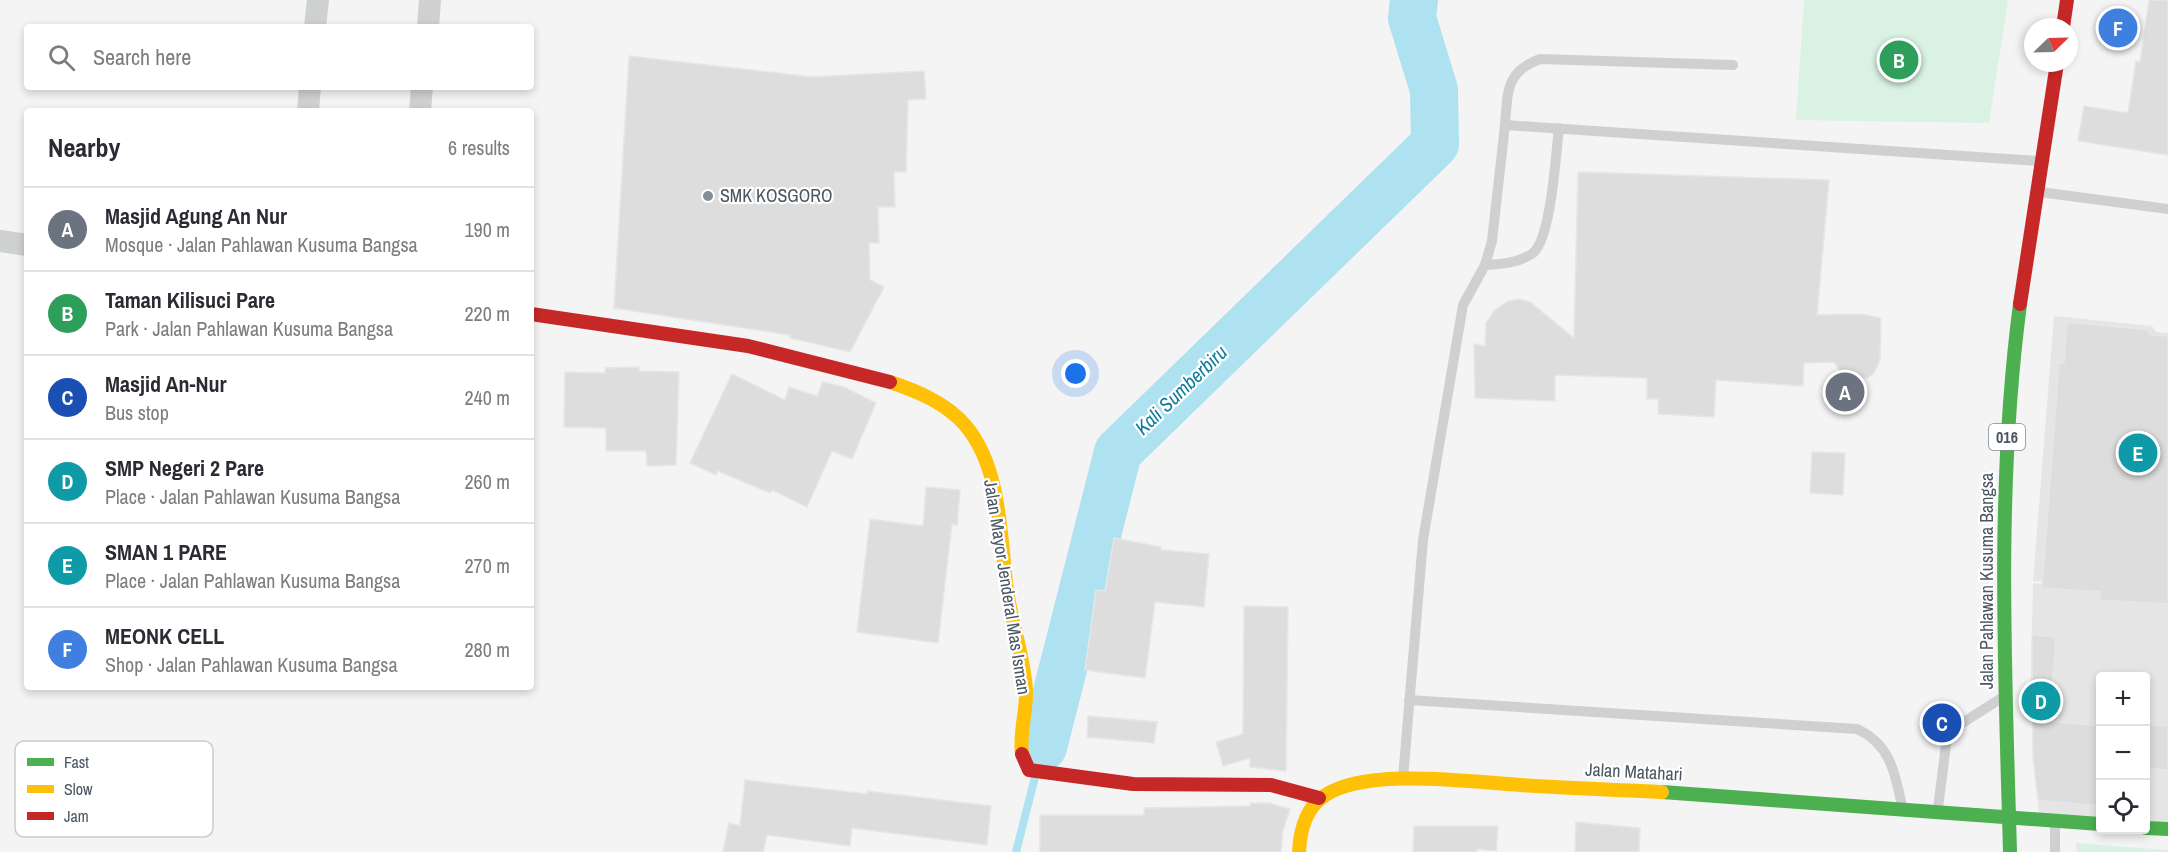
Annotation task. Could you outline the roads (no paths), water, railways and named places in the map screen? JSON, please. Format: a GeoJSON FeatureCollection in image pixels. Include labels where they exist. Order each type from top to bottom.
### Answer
{"type":"FeatureCollection","features":[{"type":"Feature","properties":{"kind":"street"},"geometry":{"type":"LineString","coordinates":[[315,24],[318,0]]}},
{"type":"Feature","properties":{"kind":"street"},"geometry":{"type":"LineString","coordinates":[[428,24],[430,0]]}},
{"type":"Feature","properties":{"kind":"street"},"geometry":{"type":"LineString","coordinates":[[2064,18],[2067,0]]}},
{"type":"Feature","properties":{"kind":"street","name":"Jalan Pahlawan Kusuma Bangsa"},"geometry":{"type":"LineString","coordinates":[[2009,814],[2005,696],[2004,498],[2008,417],[2025,254],[2057,72]]}},
{"type":"Feature","properties":{"kind":"street"},"geometry":{"type":"LineString","coordinates":[[308,108],[310,90]]}},
{"type":"Feature","properties":{"kind":"street"},"geometry":{"type":"LineString","coordinates":[[420,108],[422,90]]}},
{"type":"Feature","properties":{"kind":"street"},"geometry":{"type":"LineString","coordinates":[[0,241],[24,245]]}},
{"type":"Feature","properties":{"kind":"street","name":"Jalan Mayor Jenderal Mas Isman"},"geometry":{"type":"LineString","coordinates":[[534,314],[748,346],[780,356],[863,372],[928,398],[953,413],[968,427],[980,448],[995,494],[1010,615],[1026,691],[1022,756],[1029,770],[1043,774],[1133,784],[1271,784],[1319,798]]}},
{"type":"Feature","properties":{"kind":"street","name":"Jalan Matahari"},"geometry":{"type":"LineString","coordinates":[[1319,798],[1335,789],[1402,780],[1735,795],[1938,808],[2096,824]]}},
{"type":"Feature","properties":{"kind":"street"},"geometry":{"type":"LineString","coordinates":[[1299,852],[1305,817],[1319,798]]}},
{"type":"Feature","properties":{"kind":"street","name":"016"},"geometry":{"type":"LineString","coordinates":[[2009,814],[2010,852]]}},
{"type":"Feature","properties":{"kind":"street"},"geometry":{"type":"LineString","coordinates":[[2150,828],[2168,830]]}},
{"type":"Feature","properties":{"kind":"lane"},"geometry":{"type":"LineString","coordinates":[[1402,780],[1423,540],[1458,326],[1463,305],[1485,265],[1492,241],[1510,81],[1524,65],[1540,59],[1733,65]]}},
{"type":"Feature","properties":{"kind":"lane"},"geometry":{"type":"LineString","coordinates":[[1505,125],[2042,161]]}},
{"type":"Feature","properties":{"kind":"lane"},"geometry":{"type":"LineString","coordinates":[[1485,265],[1521,260],[1535,251],[1545,233],[1559,128]]}},
{"type":"Feature","properties":{"kind":"lane"},"geometry":{"type":"LineString","coordinates":[[2037,191],[2168,209]]}},
{"type":"Feature","properties":{"kind":"lane"},"geometry":{"type":"LineString","coordinates":[[1938,808],[1947,737],[1956,727],[2005,696]]}},
{"type":"Feature","properties":{"kind":"lane"},"geometry":{"type":"LineString","coordinates":[[1409,700],[1857,729],[1871,735],[1883,747],[1894,766],[1902,806]]}},
{"type":"Feature","properties":{"kind":"lane"},"geometry":{"type":"LineString","coordinates":[[2055,820],[2055,852]]}},
{"type":"Feature","properties":{"kind":"waterway","name":"Kali Sumberbiru"},"geometry":{"type":"LineString","coordinates":[[1043,747],[1118,452],[1435,144],[1434,90],[1412,18],[1414,0]]}},
{"type":"Feature","properties":{"kind":"waterway","name":"Kali Sumberbiru"},"geometry":{"type":"LineString","coordinates":[[1039,765],[1043,747]]}},
{"type":"Feature","properties":{"kind":"waterway","name":"Kali Sumberbiru"},"geometry":{"type":"LineString","coordinates":[[1016,852],[1035,777]]}},
{"type":"Feature","properties":{"kind":"place","name":"MEONK CELL"},"geometry":{"type":"Point","coordinates":[2118,28]}},
{"type":"Feature","properties":{"kind":"place","name":"Taman Kilisuci Pare"},"geometry":{"type":"Point","coordinates":[1899,60]}},
{"type":"Feature","properties":{"kind":"place","name":"SMK KOSGORO"},"geometry":{"type":"Point","coordinates":[708,196]}},
{"type":"Feature","properties":{"kind":"place","name":"Masjid Agung An Nur"},"geometry":{"type":"Point","coordinates":[1845,392]}},
{"type":"Feature","properties":{"kind":"place","name":"SMAN 1 PARE"},"geometry":{"type":"Point","coordinates":[2138,453]}},
{"type":"Feature","properties":{"kind":"place","name":"SMP Negeri 2 Pare"},"geometry":{"type":"Point","coordinates":[2041,701]}},
{"type":"Feature","properties":{"kind":"place","name":"Masjid An-Nur"},"geometry":{"type":"Point","coordinates":[1942,723]}}]}
